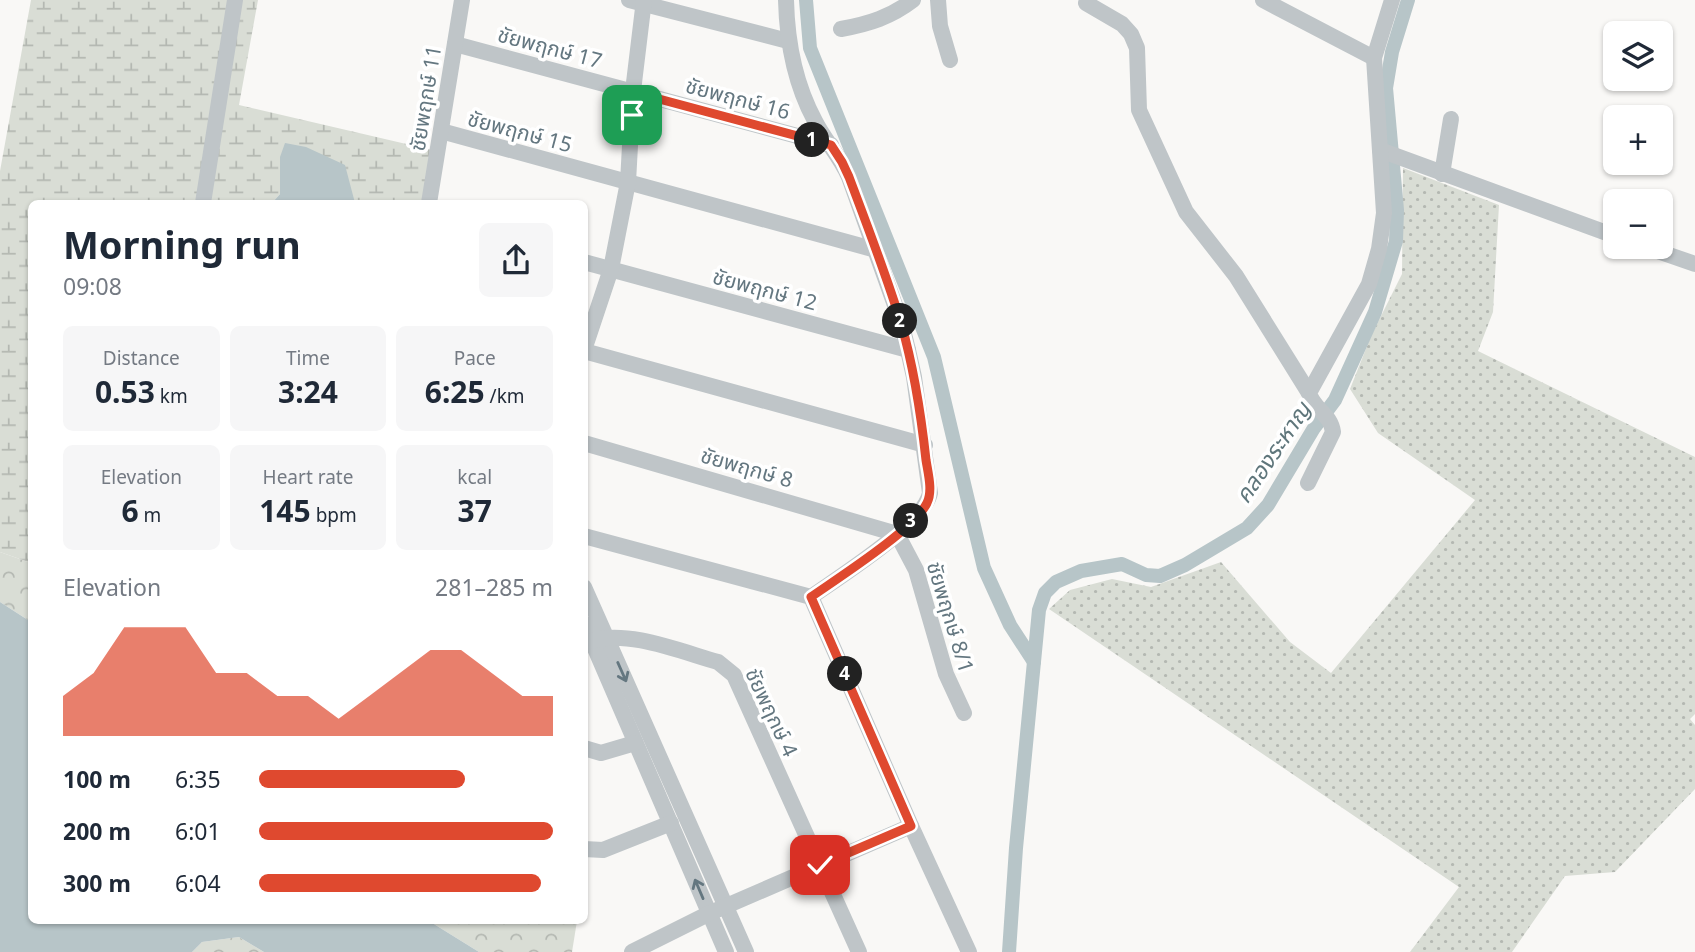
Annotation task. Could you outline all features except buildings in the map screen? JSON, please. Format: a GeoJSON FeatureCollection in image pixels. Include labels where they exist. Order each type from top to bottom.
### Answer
{"type":"FeatureCollection","features":[{"type":"Feature","properties":{"kind":"street"},"geometry":{"type":"LineString","coordinates":[[203,200],[235,0]]}},
{"type":"Feature","properties":{"kind":"street","name":"ชัยพฤกษ์ 11"},"geometry":{"type":"LineString","coordinates":[[430,200],[462,0]]}},
{"type":"Feature","properties":{"kind":"street"},"geometry":{"type":"LineString","coordinates":[[786,0],[788,41],[803,96],[815,123],[849,177],[908,350],[925,445],[930,493],[922,511],[897,534],[811,597]]}},
{"type":"Feature","properties":{"kind":"street"},"geometry":{"type":"LineString","coordinates":[[841,29],[876,21],[893,14],[913,0]]}},
{"type":"Feature","properties":{"kind":"street"},"geometry":{"type":"LineString","coordinates":[[938,0],[940,26],[950,61]]}},
{"type":"Feature","properties":{"kind":"street"},"geometry":{"type":"LineString","coordinates":[[1264,0],[1374,58]]}},
{"type":"Feature","properties":{"kind":"street"},"geometry":{"type":"LineString","coordinates":[[1312,399],[1369,284],[1380,249],[1388,153],[1374,58],[1392,0]]}},
{"type":"Feature","properties":{"kind":"street"},"geometry":{"type":"LineString","coordinates":[[588,339],[611,269],[628,182],[639,1],[788,41]]}},
{"type":"Feature","properties":{"kind":"street"},"geometry":{"type":"LineString","coordinates":[[1085,1],[1122,24],[1131,34],[1137,48],[1139,110],[1186,212],[1236,276],[1312,399],[1329,418],[1333,432],[1308,483]]}},
{"type":"Feature","properties":{"kind":"street","name":"ชัยพฤกษ์ 17"},"geometry":{"type":"LineString","coordinates":[[455,44],[633,92]]}},
{"type":"Feature","properties":{"kind":"street","name":"ชัยพฤกษ์ 16"},"geometry":{"type":"LineString","coordinates":[[633,92],[831,145]]}},
{"type":"Feature","properties":{"kind":"street"},"geometry":{"type":"LineString","coordinates":[[1442,174],[1451,119]]}},
{"type":"Feature","properties":{"kind":"street","name":"ชัยพฤกษ์ 15"},"geometry":{"type":"LineString","coordinates":[[441,131],[876,250]]}},
{"type":"Feature","properties":{"kind":"street"},"geometry":{"type":"LineString","coordinates":[[1388,153],[1603,232]]}},
{"type":"Feature","properties":{"kind":"street"},"geometry":{"type":"LineString","coordinates":[[1673,256],[1695,264]]}},
{"type":"Feature","properties":{"kind":"street","name":"ชัยพฤกษ์ 12"},"geometry":{"type":"LineString","coordinates":[[588,263],[908,350]]}},
{"type":"Feature","properties":{"kind":"street"},"geometry":{"type":"LineString","coordinates":[[588,352],[925,445]]}},
{"type":"Feature","properties":{"kind":"street","name":"ชัยพฤกษ์ 8"},"geometry":{"type":"LineString","coordinates":[[588,444],[897,534]]}},
{"type":"Feature","properties":{"kind":"street","name":"ชัยพฤกษ์ 8/1"},"geometry":{"type":"LineString","coordinates":[[897,534],[916,570],[946,674],[964,713]]}},
{"type":"Feature","properties":{"kind":"street"},"geometry":{"type":"LineString","coordinates":[[588,537],[811,597]]}},
{"type":"Feature","properties":{"kind":"street"},"geometry":{"type":"LineString","coordinates":[[811,597],[969,952]]}},
{"type":"Feature","properties":{"kind":"street"},"geometry":{"type":"LineString","coordinates":[[588,609],[594,643],[671,823],[726,907],[746,952]]}},
{"type":"Feature","properties":{"kind":"street","name":"ชัยพฤกษ์ 4"},"geometry":{"type":"LineString","coordinates":[[594,643],[637,640],[728,667],[820,865]]}},
{"type":"Feature","properties":{"kind":"street"},"geometry":{"type":"LineString","coordinates":[[594,643],[668,774],[710,913],[726,952]]}},
{"type":"Feature","properties":{"kind":"street"},"geometry":{"type":"LineString","coordinates":[[588,749],[601,753],[635,743]]}},
{"type":"Feature","properties":{"kind":"street"},"geometry":{"type":"LineString","coordinates":[[652,781],[668,774]]}},
{"type":"Feature","properties":{"kind":"street"},"geometry":{"type":"LineString","coordinates":[[588,849],[603,850],[671,823]]}},
{"type":"Feature","properties":{"kind":"street"},"geometry":{"type":"LineString","coordinates":[[632,952],[710,913],[911,826]]}},
{"type":"Feature","properties":{"kind":"street"},"geometry":{"type":"LineString","coordinates":[[820,865],[859,952]]}},
{"type":"Feature","properties":{"kind":"green space"},"geometry":{"type":"Polygon","coordinates":[[[31,0],[258,0],[239,105],[432,150],[424,200],[354,200],[351,195],[280,157],[280,194],[275,200],[28,200],[28,562],[0,552],[0,171],[31,0]]]}},
{"type":"Feature","properties":{"kind":"green space"},"geometry":{"type":"Polygon","coordinates":[[[1403,168],[1499,205],[1493,312],[1478,351],[1695,457],[1695,714],[1690,719],[1695,725],[1695,789],[1615,872],[1565,876],[1512,952],[1410,952],[1459,887],[1049,609],[1070,590],[1112,579],[1151,587],[1221,562],[1290,642],[1331,673],[1475,500],[1378,433],[1350,389],[1371,336],[1402,274],[1403,168]]]}},
{"type":"Feature","properties":{"kind":"green space"},"geometry":{"type":"Polygon","coordinates":[[[0,552],[28,562],[28,620],[0,602],[0,552]]]}},
{"type":"Feature","properties":{"kind":"green space"},"geometry":{"type":"Polygon","coordinates":[[[434,924],[577,924],[572,952],[479,952],[434,924]]]}},
{"type":"Feature","properties":{"kind":"green space"},"geometry":{"type":"Polygon","coordinates":[[[239,937],[264,952],[192,952],[202,942],[239,937]]]}},
{"type":"Feature","properties":{"kind":"shaded area"},"geometry":{"type":"Polygon","coordinates":[[[285,143],[306,147],[345,165],[354,200],[275,200],[280,194],[280,157],[285,143]]]}},
{"type":"Feature","properties":{"kind":"shaded area"},"geometry":{"type":"Polygon","coordinates":[[[0,602],[28,620],[28,924],[434,924],[479,952],[264,952],[239,937],[202,942],[192,952],[0,952],[0,602]]]}},
{"type":"Feature","properties":{"kind":"waterway"},"geometry":{"type":"LineString","coordinates":[[806,0],[810,48],[934,357],[984,568],[1010,625],[1034,662]]}},
{"type":"Feature","properties":{"kind":"waterway","name":"คลองระหาญ"},"geometry":{"type":"LineString","coordinates":[[1009,952],[1016,848],[1039,610],[1045,593],[1056,582],[1081,571],[1122,564],[1146,575],[1160,576],[1185,565],[1247,528],[1268,505],[1314,428],[1335,400],[1375,312],[1396,241],[1397,210],[1386,88],[1392,52],[1408,0]]}},
{"type":"Feature","properties":{"kind":"route"},"geometry":{"type":"LineString","coordinates":[[632,115],[633,92],[831,145],[849,177],[901,322],[914,377],[925,445],[930,493],[928,501],[922,511],[897,534],[811,597],[911,826],[820,865]]}}]}
